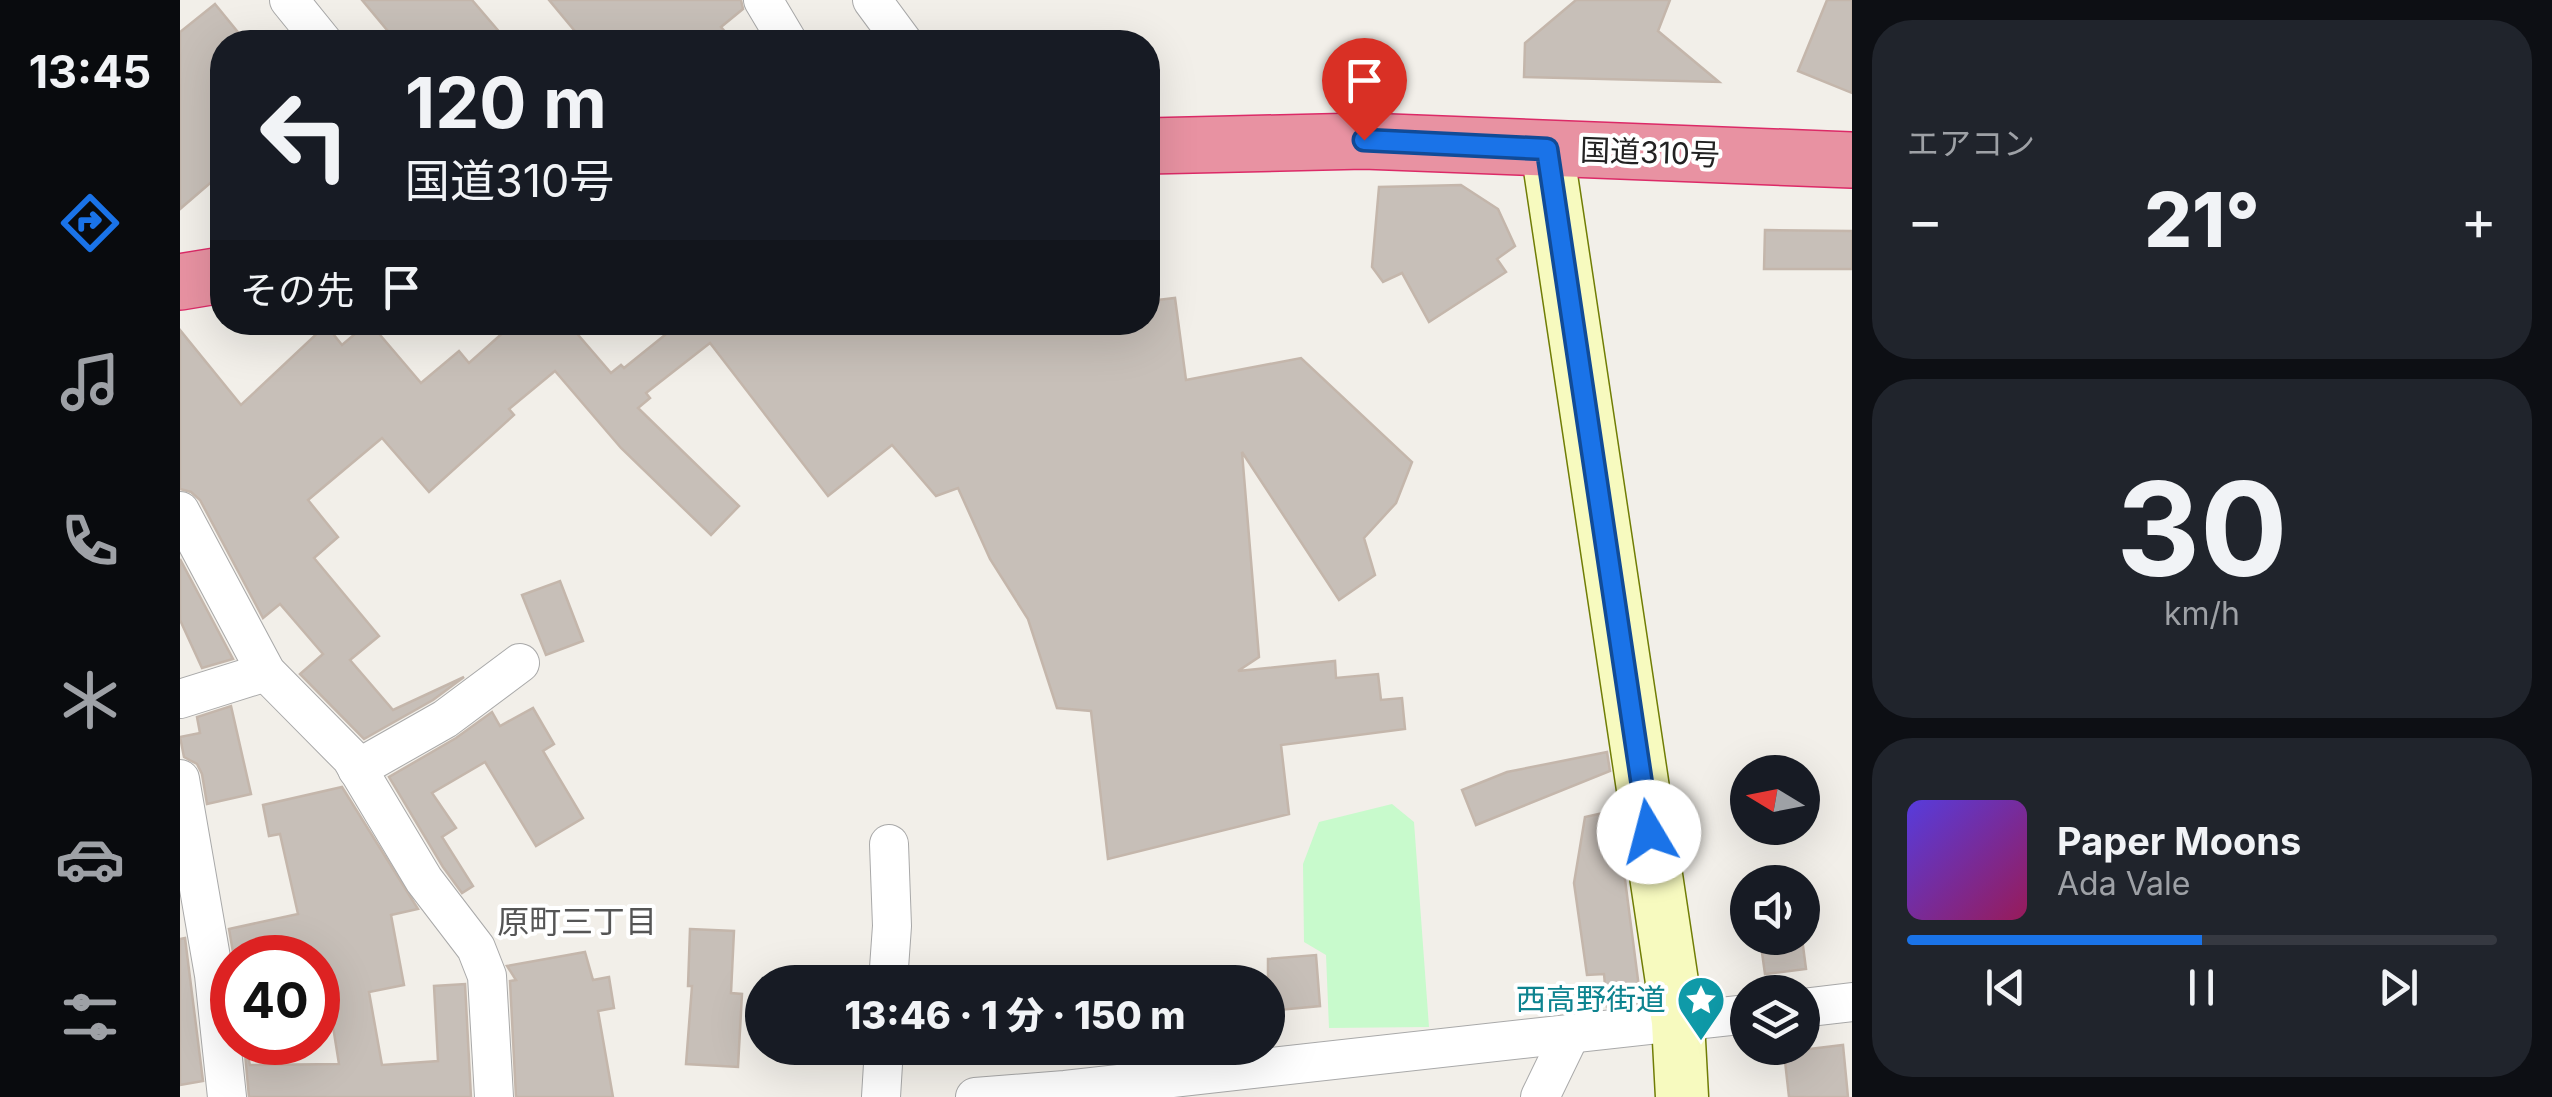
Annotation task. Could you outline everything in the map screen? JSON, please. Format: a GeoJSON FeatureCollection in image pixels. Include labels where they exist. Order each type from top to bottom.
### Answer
{"type":"FeatureCollection","features":[{"type":"Feature","properties":{"kind":"highway","name":"国道310号"},"geometry":{"type":"LineString","coordinates":[[1160,146],[1364,140],[1852,160]]}},
{"type":"Feature","properties":{"kind":"highway"},"geometry":{"type":"LineString","coordinates":[[180,282],[210,277]]}},
{"type":"Feature","properties":{"kind":"street"},"geometry":{"type":"LineString","coordinates":[[289,0],[314,30]]}},
{"type":"Feature","properties":{"kind":"street"},"geometry":{"type":"LineString","coordinates":[[763,0],[781,30]]}},
{"type":"Feature","properties":{"kind":"street"},"geometry":{"type":"LineString","coordinates":[[872,0],[894,30]]}},
{"type":"Feature","properties":{"kind":"street"},"geometry":{"type":"LineString","coordinates":[[1547,149],[1678,1022],[1682,1097]]}},
{"type":"Feature","properties":{"kind":"street"},"geometry":{"type":"LineString","coordinates":[[180,511],[266,672],[351,758],[424,880],[476,948],[487,976],[494,1097]]}},
{"type":"Feature","properties":{"kind":"street"},"geometry":{"type":"LineString","coordinates":[[357,769],[445,718],[520,663]]}},
{"type":"Feature","properties":{"kind":"street"},"geometry":{"type":"LineString","coordinates":[[180,699],[266,672]]}},
{"type":"Feature","properties":{"kind":"street"},"geometry":{"type":"LineString","coordinates":[[180,779],[214,975],[227,1097]]}},
{"type":"Feature","properties":{"kind":"street"},"geometry":{"type":"LineString","coordinates":[[889,844],[889,965]]}},
{"type":"Feature","properties":{"kind":"street"},"geometry":{"type":"LineString","coordinates":[[1820,1006],[1852,1002]]}},
{"type":"Feature","properties":{"kind":"street"},"geometry":{"type":"LineString","coordinates":[[975,1097],[1065,1094],[1730,1016]]}},
{"type":"Feature","properties":{"kind":"street"},"geometry":{"type":"LineString","coordinates":[[1540,1097],[1570,1035]]}},
{"type":"Feature","properties":{"kind":"street"},"geometry":{"type":"LineString","coordinates":[[881,1097],[883,1065]]}},
{"type":"Feature","properties":{"kind":"green space"},"geometry":{"type":"Polygon","coordinates":[[[1392,804],[1414,822],[1429,1027],[1329,1028],[1326,955],[1304,942],[1303,864],[1319,822],[1392,804]]]}},
{"type":"Feature","properties":{"kind":"building"},"geometry":{"type":"Polygon","coordinates":[[[362,0],[472,0],[498,30],[387,30],[362,0]]]}},
{"type":"Feature","properties":{"kind":"building"},"geometry":{"type":"Polygon","coordinates":[[[549,0],[741,0],[743,9],[721,27],[724,30],[574,30],[549,0]]]}},
{"type":"Feature","properties":{"kind":"building"},"geometry":{"type":"Polygon","coordinates":[[[1576,0],[1670,0],[1658,31],[1719,82],[1524,77],[1525,43],[1576,0]]]}},
{"type":"Feature","properties":{"kind":"building"},"geometry":{"type":"Polygon","coordinates":[[[1827,0],[1852,0],[1852,93],[1798,71],[1827,0]]]}},
{"type":"Feature","properties":{"kind":"building"},"geometry":{"type":"Polygon","coordinates":[[[215,4],[236,30],[210,30],[210,183],[180,209],[180,32],[215,4]]]}},
{"type":"Feature","properties":{"kind":"building"},"geometry":{"type":"Polygon","coordinates":[[[1461,185],[1498,209],[1515,246],[1497,259],[1506,272],[1429,322],[1402,273],[1383,282],[1372,267],[1379,187],[1461,185]]]}},
{"type":"Feature","properties":{"kind":"building"},"geometry":{"type":"Polygon","coordinates":[[[1765,230],[1852,231],[1852,269],[1764,269],[1765,230]]]}},
{"type":"Feature","properties":{"kind":"building"},"geometry":{"type":"Polygon","coordinates":[[[1175,298],[1186,380],[1301,358],[1412,462],[1396,503],[1364,538],[1375,575],[1339,600],[1242,452],[1259,657],[1238,671],[1335,661],[1336,678],[1378,674],[1381,700],[1402,698],[1405,729],[1281,745],[1289,814],[1108,859],[1091,711],[1057,708],[1028,619],[990,559],[958,488],[936,496],[892,445],[828,496],[710,343],[646,393],[650,398],[638,408],[739,506],[711,535],[621,448],[555,371],[509,409],[514,415],[429,492],[382,438],[308,500],[338,537],[314,558],[379,636],[350,660],[393,710],[464,677],[433,700],[364,739],[300,674],[323,654],[280,604],[263,618],[200,500],[180,489],[180,330],[241,405],[315,335],[334,335],[342,345],[354,335],[380,335],[421,383],[459,351],[469,363],[500,335],[578,335],[611,373],[621,365],[624,368],[665,335],[1160,335],[1160,300],[1175,298]]]}},
{"type":"Feature","properties":{"kind":"building"},"geometry":{"type":"Polygon","coordinates":[[[180,559],[233,659],[202,668],[180,620],[180,559]]]}},
{"type":"Feature","properties":{"kind":"building"},"geometry":{"type":"Polygon","coordinates":[[[560,581],[583,641],[546,655],[522,595],[560,581]]]}},
{"type":"Feature","properties":{"kind":"building"},"geometry":{"type":"Polygon","coordinates":[[[231,706],[251,794],[207,804],[202,774],[197,764],[184,757],[180,737],[200,733],[197,717],[231,706]]]}},
{"type":"Feature","properties":{"kind":"building"},"geometry":{"type":"Polygon","coordinates":[[[533,708],[554,744],[543,751],[583,818],[536,846],[485,762],[432,793],[456,828],[442,837],[473,886],[462,893],[389,777],[492,712],[500,726],[533,708]]]}},
{"type":"Feature","properties":{"kind":"building"},"geometry":{"type":"Polygon","coordinates":[[[1607,752],[1610,771],[1476,825],[1462,790],[1507,772],[1607,752]]]}},
{"type":"Feature","properties":{"kind":"building"},"geometry":{"type":"Polygon","coordinates":[[[342,787],[418,909],[391,915],[404,985],[369,992],[382,1065],[438,1061],[434,986],[465,984],[471,1097],[249,1097],[246,1065],[340,1065],[340,935],[230,935],[229,929],[298,914],[280,834],[269,836],[263,805],[342,787]]]}},
{"type":"Feature","properties":{"kind":"building"},"geometry":{"type":"Polygon","coordinates":[[[1616,810],[1641,1003],[1607,1007],[1604,974],[1587,975],[1574,883],[1585,817],[1616,810]]]}},
{"type":"Feature","properties":{"kind":"building"},"geometry":{"type":"Polygon","coordinates":[[[690,929],[734,931],[731,993],[742,994],[738,1067],[686,1064],[692,986],[688,986],[690,929]]]}},
{"type":"Feature","properties":{"kind":"building"},"geometry":{"type":"Polygon","coordinates":[[[185,938],[203,1081],[180,1085],[180,939],[185,938]]]}},
{"type":"Feature","properties":{"kind":"building"},"geometry":{"type":"Polygon","coordinates":[[[585,952],[593,980],[609,977],[614,1008],[598,1011],[613,1097],[516,1097],[510,981],[516,980],[507,966],[585,952]]]}},
{"type":"Feature","properties":{"kind":"building"},"geometry":{"type":"Polygon","coordinates":[[[1316,955],[1320,1006],[1285,1009],[1285,965],[1268,965],[1268,959],[1316,955]]]}},
{"type":"Feature","properties":{"kind":"building"},"geometry":{"type":"Polygon","coordinates":[[[1762,955],[1804,955],[1806,969],[1765,974],[1762,955]]]}},
{"type":"Feature","properties":{"kind":"building"},"geometry":{"type":"Polygon","coordinates":[[[1843,1045],[1848,1097],[1789,1097],[1785,1065],[1820,1065],[1820,1048],[1843,1045]]]}},
{"type":"Feature","properties":{"kind":"place","name":"西高野街道"},"geometry":{"type":"Point","coordinates":[1701,1042]}},
{"type":"Feature","properties":{"kind":"district","name":"原町三丁目"},"geometry":{"type":"Point","coordinates":[577,922]}},
{"type":"Feature","properties":{"kind":"route"},"geometry":{"type":"LineString","coordinates":[[1364,140],[1547,149],[1649,832]]}}]}
